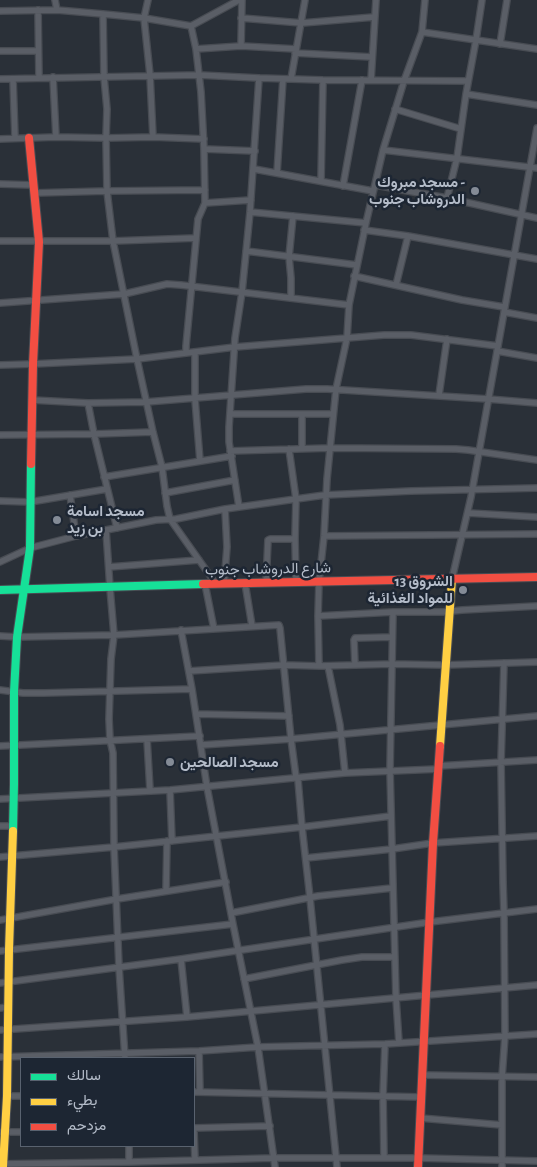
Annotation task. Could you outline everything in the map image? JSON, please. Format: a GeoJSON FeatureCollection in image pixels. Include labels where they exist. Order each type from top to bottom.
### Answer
{"type":"FeatureCollection","features":[{"type":"Feature","properties":{"kind":"street"},"geometry":{"type":"LineString","coordinates":[[55,0],[57,10]]}},
{"type":"Feature","properties":{"kind":"street"},"geometry":{"type":"LineString","coordinates":[[148,0],[144,18],[150,75],[153,137]]}},
{"type":"Feature","properties":{"kind":"street"},"geometry":{"type":"LineString","coordinates":[[0,11],[57,10],[144,18],[191,26],[240,0],[241,46]]}},
{"type":"Feature","properties":{"kind":"street"},"geometry":{"type":"LineString","coordinates":[[291,79],[306,0]]}},
{"type":"Feature","properties":{"kind":"street"},"geometry":{"type":"LineString","coordinates":[[371,80],[376,0]]}},
{"type":"Feature","properties":{"kind":"street"},"geometry":{"type":"LineString","coordinates":[[319,666],[319,582],[326,495],[336,389],[347,338],[349,305],[383,150],[404,81],[422,32],[425,0]]}},
{"type":"Feature","properties":{"kind":"street"},"geometry":{"type":"LineString","coordinates":[[447,198],[457,158],[482,0]]}},
{"type":"Feature","properties":{"kind":"street"},"geometry":{"type":"LineString","coordinates":[[500,44],[507,0]]}},
{"type":"Feature","properties":{"kind":"street"},"geometry":{"type":"LineString","coordinates":[[38,10],[39,78]]}},
{"type":"Feature","properties":{"kind":"street"},"geometry":{"type":"LineString","coordinates":[[103,14],[104,77],[107,109],[107,191],[113,241],[137,359],[162,467],[170,519],[199,560],[220,584]]}},
{"type":"Feature","properties":{"kind":"street"},"geometry":{"type":"LineString","coordinates":[[241,18],[302,23],[374,17]]}},
{"type":"Feature","properties":{"kind":"street"},"geometry":{"type":"LineString","coordinates":[[186,352],[198,219],[205,202],[204,139],[199,75],[191,26]]}},
{"type":"Feature","properties":{"kind":"street"},"geometry":{"type":"LineString","coordinates":[[422,32],[537,49]]}},
{"type":"Feature","properties":{"kind":"street"},"geometry":{"type":"LineString","coordinates":[[196,49],[241,46],[372,57]]}},
{"type":"Feature","properties":{"kind":"street"},"geometry":{"type":"LineString","coordinates":[[0,51],[38,51]]}},
{"type":"Feature","properties":{"kind":"street"},"geometry":{"type":"LineString","coordinates":[[0,79],[199,75],[323,80],[468,81]]}},
{"type":"Feature","properties":{"kind":"street"},"geometry":{"type":"LineString","coordinates":[[53,77],[56,137]]}},
{"type":"Feature","properties":{"kind":"street"},"geometry":{"type":"LineString","coordinates":[[239,507],[229,442],[230,414],[236,326],[242,292],[254,169],[259,78]]}},
{"type":"Feature","properties":{"kind":"street"},"geometry":{"type":"LineString","coordinates":[[277,173],[283,78]]}},
{"type":"Feature","properties":{"kind":"street"},"geometry":{"type":"LineString","coordinates":[[13,79],[15,138]]}},
{"type":"Feature","properties":{"kind":"street"},"geometry":{"type":"LineString","coordinates":[[321,181],[323,80]]}},
{"type":"Feature","properties":{"kind":"street"},"geometry":{"type":"LineString","coordinates":[[343,186],[362,80]]}},
{"type":"Feature","properties":{"kind":"street"},"geometry":{"type":"LineString","coordinates":[[466,94],[537,105]]}},
{"type":"Feature","properties":{"kind":"street"},"geometry":{"type":"LineString","coordinates":[[395,109],[461,129]]}},
{"type":"Feature","properties":{"kind":"street"},"geometry":{"type":"LineString","coordinates":[[418,1167],[433,843],[452,579],[473,489],[537,128]]}},
{"type":"Feature","properties":{"kind":"street"},"geometry":{"type":"LineString","coordinates":[[0,139],[153,137],[204,139]]}},
{"type":"Feature","properties":{"kind":"street"},"geometry":{"type":"LineString","coordinates":[[29,138],[39,242],[33,364],[30,548],[17,637],[14,692],[9,982],[4,1007],[2,1165],[116,1165],[129,1162],[162,1164],[195,1160],[273,1158],[418,1158],[537,1161]]}},
{"type":"Feature","properties":{"kind":"street"},"geometry":{"type":"LineString","coordinates":[[204,149],[255,151]]}},
{"type":"Feature","properties":{"kind":"street"},"geometry":{"type":"LineString","coordinates":[[383,150],[537,168]]}},
{"type":"Feature","properties":{"kind":"street"},"geometry":{"type":"LineString","coordinates":[[254,169],[343,186],[374,188],[447,198],[537,218]]}},
{"type":"Feature","properties":{"kind":"street"},"geometry":{"type":"LineString","coordinates":[[0,184],[34,189],[107,191],[205,190]]}},
{"type":"Feature","properties":{"kind":"street"},"geometry":{"type":"LineString","coordinates":[[205,202],[251,200]]}},
{"type":"Feature","properties":{"kind":"street"},"geometry":{"type":"LineString","coordinates":[[250,212],[366,223]]}},
{"type":"Feature","properties":{"kind":"street"},"geometry":{"type":"LineString","coordinates":[[291,298],[289,256],[293,216]]}},
{"type":"Feature","properties":{"kind":"street"},"geometry":{"type":"LineString","coordinates":[[364,230],[537,259]]}},
{"type":"Feature","properties":{"kind":"street"},"geometry":{"type":"LineString","coordinates":[[396,285],[408,236]]}},
{"type":"Feature","properties":{"kind":"street"},"geometry":{"type":"LineString","coordinates":[[0,241],[113,241],[196,238]]}},
{"type":"Feature","properties":{"kind":"street"},"geometry":{"type":"LineString","coordinates":[[246,251],[357,265]]}},
{"type":"Feature","properties":{"kind":"street"},"geometry":{"type":"LineString","coordinates":[[354,276],[537,318]]}},
{"type":"Feature","properties":{"kind":"street"},"geometry":{"type":"LineString","coordinates":[[0,303],[124,294],[167,284],[349,305]]}},
{"type":"Feature","properties":{"kind":"street"},"geometry":{"type":"LineString","coordinates":[[0,365],[137,359],[235,346],[324,342],[397,334],[447,339],[498,348],[537,358]]}},
{"type":"Feature","properties":{"kind":"street"},"geometry":{"type":"LineString","coordinates":[[439,395],[447,339]]}},
{"type":"Feature","properties":{"kind":"street"},"geometry":{"type":"LineString","coordinates":[[196,352],[195,399],[200,461]]}},
{"type":"Feature","properties":{"kind":"street"},"geometry":{"type":"LineString","coordinates":[[32,400],[88,403],[146,402],[306,389],[336,389],[537,403]]}},
{"type":"Feature","properties":{"kind":"street"},"geometry":{"type":"LineString","coordinates":[[88,403],[104,477],[118,528]]}},
{"type":"Feature","properties":{"kind":"street"},"geometry":{"type":"LineString","coordinates":[[230,414],[333,414]]}},
{"type":"Feature","properties":{"kind":"street"},"geometry":{"type":"LineString","coordinates":[[302,414],[302,449]]}},
{"type":"Feature","properties":{"kind":"street"},"geometry":{"type":"LineString","coordinates":[[0,435],[153,432]]}},
{"type":"Feature","properties":{"kind":"street"},"geometry":{"type":"LineString","coordinates":[[104,477],[231,454],[289,449],[456,449],[537,460]]}},
{"type":"Feature","properties":{"kind":"street"},"geometry":{"type":"LineString","coordinates":[[289,449],[296,499],[296,582]]}},
{"type":"Feature","properties":{"kind":"street"},"geometry":{"type":"LineString","coordinates":[[165,492],[235,480]]}},
{"type":"Feature","properties":{"kind":"street"},"geometry":{"type":"LineString","coordinates":[[0,562],[30,548],[76,536],[156,520],[176,519],[225,509],[296,499],[326,495],[537,488]]}},
{"type":"Feature","properties":{"kind":"street"},"geometry":{"type":"LineString","coordinates":[[0,501],[30,502],[107,489]]}},
{"type":"Feature","properties":{"kind":"street"},"geometry":{"type":"LineString","coordinates":[[70,495],[76,536]]}},
{"type":"Feature","properties":{"kind":"street"},"geometry":{"type":"LineString","coordinates":[[220,584],[227,540],[225,509]]}},
{"type":"Feature","properties":{"kind":"street"},"geometry":{"type":"LineString","coordinates":[[468,513],[537,517]]}},
{"type":"Feature","properties":{"kind":"street"},"geometry":{"type":"LineString","coordinates":[[106,530],[114,635],[109,690],[110,740],[113,753],[114,847],[125,1056]]}},
{"type":"Feature","properties":{"kind":"street"},"geometry":{"type":"LineString","coordinates":[[324,536],[537,534]]}},
{"type":"Feature","properties":{"kind":"street"},"geometry":{"type":"LineString","coordinates":[[266,583],[268,540],[295,539]]}},
{"type":"Feature","properties":{"kind":"street"},"geometry":{"type":"LineString","coordinates":[[109,567],[199,560]]}},
{"type":"Feature","properties":{"kind":"street","name":"شارع الدروشاب جنوب"},"geometry":{"type":"LineString","coordinates":[[0,590],[537,577]]}},
{"type":"Feature","properties":{"kind":"street"},"geometry":{"type":"LineString","coordinates":[[245,583],[252,626]]}},
{"type":"Feature","properties":{"kind":"street"},"geometry":{"type":"LineString","coordinates":[[205,584],[214,629]]}},
{"type":"Feature","properties":{"kind":"street"},"geometry":{"type":"LineString","coordinates":[[318,616],[393,612],[450,612],[537,606]]}},
{"type":"Feature","properties":{"kind":"street"},"geometry":{"type":"LineString","coordinates":[[393,612],[390,770],[392,888],[399,1043]]}},
{"type":"Feature","properties":{"kind":"street"},"geometry":{"type":"LineString","coordinates":[[0,636],[114,635],[279,626],[291,738],[298,780],[337,1167]]}},
{"type":"Feature","properties":{"kind":"street"},"geometry":{"type":"LineString","coordinates":[[181,630],[216,836],[258,1047],[275,1167]]}},
{"type":"Feature","properties":{"kind":"street"},"geometry":{"type":"LineString","coordinates":[[355,665],[354,640],[356,638],[392,637]]}},
{"type":"Feature","properties":{"kind":"street"},"geometry":{"type":"LineString","coordinates":[[189,671],[284,665],[446,665],[537,662]]}},
{"type":"Feature","properties":{"kind":"street"},"geometry":{"type":"LineString","coordinates":[[502,1167],[502,1077],[505,1036],[505,988],[501,762],[504,663]]}},
{"type":"Feature","properties":{"kind":"street"},"geometry":{"type":"LineString","coordinates":[[328,666],[341,733],[345,773]]}},
{"type":"Feature","properties":{"kind":"street"},"geometry":{"type":"LineString","coordinates":[[0,690],[44,693],[192,689]]}},
{"type":"Feature","properties":{"kind":"street"},"geometry":{"type":"LineString","coordinates":[[196,714],[289,716]]}},
{"type":"Feature","properties":{"kind":"street"},"geometry":{"type":"LineString","coordinates":[[201,745],[537,716]]}},
{"type":"Feature","properties":{"kind":"street"},"geometry":{"type":"LineString","coordinates":[[0,746],[200,736]]}},
{"type":"Feature","properties":{"kind":"street"},"geometry":{"type":"LineString","coordinates":[[147,739],[150,790]]}},
{"type":"Feature","properties":{"kind":"street"},"geometry":{"type":"LineString","coordinates":[[0,799],[170,790],[296,777],[537,760]]}},
{"type":"Feature","properties":{"kind":"street"},"geometry":{"type":"LineString","coordinates":[[166,891],[170,790]]}},
{"type":"Feature","properties":{"kind":"street"},"geometry":{"type":"LineString","coordinates":[[0,857],[114,847],[391,816]]}},
{"type":"Feature","properties":{"kind":"street"},"geometry":{"type":"LineString","coordinates":[[0,826],[12,826]]}},
{"type":"Feature","properties":{"kind":"street"},"geometry":{"type":"LineString","coordinates":[[306,858],[433,843],[537,836]]}},
{"type":"Feature","properties":{"kind":"street"},"geometry":{"type":"LineString","coordinates":[[0,920],[226,882]]}},
{"type":"Feature","properties":{"kind":"street"},"geometry":{"type":"LineString","coordinates":[[232,913],[310,898],[392,888]]}},
{"type":"Feature","properties":{"kind":"street"},"geometry":{"type":"LineString","coordinates":[[0,983],[181,959],[430,922],[537,909]]}},
{"type":"Feature","properties":{"kind":"street"},"geometry":{"type":"LineString","coordinates":[[0,951],[233,924]]}},
{"type":"Feature","properties":{"kind":"street"},"geometry":{"type":"LineString","coordinates":[[244,980],[362,958],[395,957]]}},
{"type":"Feature","properties":{"kind":"street"},"geometry":{"type":"LineString","coordinates":[[181,959],[187,1017]]}},
{"type":"Feature","properties":{"kind":"street"},"geometry":{"type":"LineString","coordinates":[[4,1030],[187,1017],[537,985]]}},
{"type":"Feature","properties":{"kind":"street"},"geometry":{"type":"LineString","coordinates":[[4,1057],[125,1056],[258,1047],[385,1044],[537,1034]]}},
{"type":"Feature","properties":{"kind":"street"},"geometry":{"type":"LineString","coordinates":[[384,1158],[383,1096],[385,1044]]}},
{"type":"Feature","properties":{"kind":"street"},"geometry":{"type":"LineString","coordinates":[[199,1051],[197,1092],[421,1097]]}},
{"type":"Feature","properties":{"kind":"street"},"geometry":{"type":"LineString","coordinates":[[422,1076],[537,1077]]}},
{"type":"Feature","properties":{"kind":"street"},"geometry":{"type":"LineString","coordinates":[[4,1100],[20,1096]]}},
{"type":"Feature","properties":{"kind":"street"},"geometry":{"type":"LineString","coordinates":[[420,1118],[502,1125]]}},
{"type":"Feature","properties":{"kind":"street"},"geometry":{"type":"LineString","coordinates":[[195,1130],[270,1126]]}},
{"type":"Feature","properties":{"kind":"street"},"geometry":{"type":"LineString","coordinates":[[3,1132],[20,1132]]}},
{"type":"Feature","properties":{"kind":"street"},"geometry":{"type":"LineString","coordinates":[[129,1147],[129,1162]]}},
{"type":"Feature","properties":{"kind":"street"},"geometry":{"type":"LineString","coordinates":[[195,1147],[195,1160]]}},
{"type":"Feature","properties":{"kind":"traffic: fast"},"geometry":{"type":"LineString","coordinates":[[13,831],[14,692],[17,637],[30,548],[31,464]]}},
{"type":"Feature","properties":{"kind":"traffic: fast"},"geometry":{"type":"LineString","coordinates":[[0,590],[203,584]]}},
{"type":"Feature","properties":{"kind":"traffic: slow"},"geometry":{"type":"LineString","coordinates":[[440,746],[452,579]]}},
{"type":"Feature","properties":{"kind":"traffic: slow"},"geometry":{"type":"LineString","coordinates":[[3,1167],[7,1096],[13,831]]}},
{"type":"Feature","properties":{"kind":"traffic: jam"},"geometry":{"type":"LineString","coordinates":[[29,138],[39,242],[33,364],[31,464]]}},
{"type":"Feature","properties":{"kind":"traffic: jam"},"geometry":{"type":"LineString","coordinates":[[203,584],[537,577]]}},
{"type":"Feature","properties":{"kind":"traffic: jam"},"geometry":{"type":"LineString","coordinates":[[418,1167],[433,843],[440,746]]}},
{"type":"Feature","properties":{"kind":"place","name":"مسجد مبروك - الدروشاب جنوب"},"geometry":{"type":"Point","coordinates":[475,191]}},
{"type":"Feature","properties":{"kind":"place","name":"مسجد اسامة بن زيد"},"geometry":{"type":"Point","coordinates":[57,520]}},
{"type":"Feature","properties":{"kind":"place","name":"الشروق 13 للمواد الغذائية"},"geometry":{"type":"Point","coordinates":[463,590]}},
{"type":"Feature","properties":{"kind":"place","name":"مسجد الصالحين"},"geometry":{"type":"Point","coordinates":[170,762]}}]}
